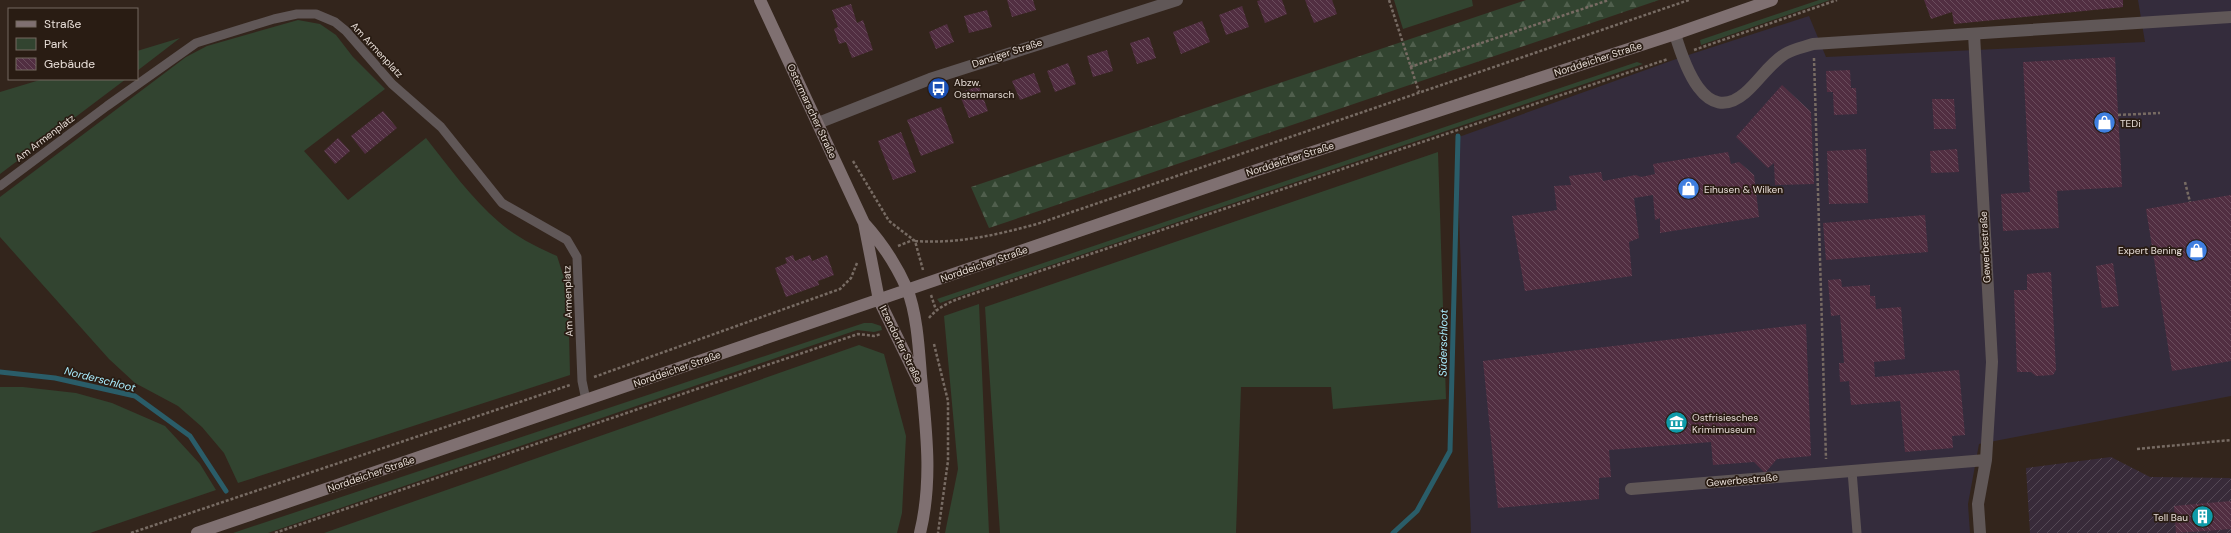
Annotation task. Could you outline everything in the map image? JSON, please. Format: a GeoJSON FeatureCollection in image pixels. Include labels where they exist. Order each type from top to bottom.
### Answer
{"type":"FeatureCollection","features":[{"type":"Feature","properties":{"kind":"main road","name":"Ostermarscher Straße"},"geometry":{"type":"LineString","coordinates":[[760,0],[864,223],[879,300]]}},
{"type":"Feature","properties":{"kind":"main road","name":"Norddeicher Straße"},"geometry":{"type":"LineString","coordinates":[[197,533],[1252,171],[1676,34],[1772,0]]}},
{"type":"Feature","properties":{"kind":"main road","name":"Ostermarscher Straße"},"geometry":{"type":"LineString","coordinates":[[864,223],[888,250],[908,290]]}},
{"type":"Feature","properties":{"kind":"main road","name":"Itzendorfer Straße"},"geometry":{"type":"LineString","coordinates":[[908,290],[918,339],[929,454],[927,492],[920,533]]}},
{"type":"Feature","properties":{"kind":"main road","name":"Itzendorfer Straße"},"geometry":{"type":"LineString","coordinates":[[879,300],[922,388]]}},
{"type":"Feature","properties":{"kind":"street","name":"Danziger Straße"},"geometry":{"type":"LineString","coordinates":[[818,123],[930,79],[1177,0]]}},
{"type":"Feature","properties":{"kind":"street"},"geometry":{"type":"LineString","coordinates":[[1676,34],[1682,54],[1693,80],[1704,95],[1720,102],[1735,101],[1746,92],[1773,63],[1786,54],[1813,44],[2231,17]]}},
{"type":"Feature","properties":{"kind":"street","name":"Gewerbestraße"},"geometry":{"type":"LineString","coordinates":[[1974,34],[1992,362],[1986,460],[1978,504],[1980,533]]}},
{"type":"Feature","properties":{"kind":"street","name":"Gewerbestraße"},"geometry":{"type":"LineString","coordinates":[[1631,489],[1986,460]]}},
{"type":"Feature","properties":{"kind":"lane","name":"Am Armenplatz"},"geometry":{"type":"LineString","coordinates":[[0,186],[107,106],[196,43],[274,19],[297,14],[316,14],[335,22],[346,31],[392,84],[441,127],[502,203],[567,240],[578,257],[582,381],[586,400]]}},
{"type":"Feature","properties":{"kind":"lane"},"geometry":{"type":"LineString","coordinates":[[1852,472],[1857,533]]}},
{"type":"Feature","properties":{"kind":"path"},"geometry":{"type":"LineString","coordinates":[[1389,0],[1419,92]]}},
{"type":"Feature","properties":{"kind":"path"},"geometry":{"type":"LineString","coordinates":[[1410,67],[1609,0]]}},
{"type":"Feature","properties":{"kind":"path","name":"Norddeicher Straße"},"geometry":{"type":"LineString","coordinates":[[915,241],[958,241],[997,235],[1037,224],[1689,0]]}},
{"type":"Feature","properties":{"kind":"path"},"geometry":{"type":"LineString","coordinates":[[930,324],[929,318],[936,310],[981,291],[1682,54],[1837,0]]}},
{"type":"Feature","properties":{"kind":"path"},"geometry":{"type":"LineString","coordinates":[[1813,44],[1826,474]]}},
{"type":"Feature","properties":{"kind":"path"},"geometry":{"type":"LineString","coordinates":[[2118,115],[2160,113]]}},
{"type":"Feature","properties":{"kind":"path"},"geometry":{"type":"LineString","coordinates":[[2185,182],[2190,202]]}},
{"type":"Feature","properties":{"kind":"path"},"geometry":{"type":"LineString","coordinates":[[275,533],[858,334],[874,336],[893,330]]}},
{"type":"Feature","properties":{"kind":"path"},"geometry":{"type":"LineString","coordinates":[[933,337],[948,402],[948,461],[938,533]]}},
{"type":"Feature","properties":{"kind":"path"},"geometry":{"type":"LineString","coordinates":[[2137,449],[2231,440]]}},
{"type":"Feature","properties":{"kind":"path"},"geometry":{"type":"LineString","coordinates":[[131,533],[247,494]]}},
{"type":"Feature","properties":{"kind":"shaded area"},"geometry":{"type":"Polygon","coordinates":[[[2138,0],[2231,0],[2231,396],[1979,444],[1968,504],[1970,533],[1471,533],[1456,138],[1679,58],[1809,16],[1826,57],[2145,42],[2138,0]]]}},
{"type":"Feature","properties":{"kind":"shaded area"},"geometry":{"type":"Polygon","coordinates":[[[2111,457],[2150,477],[2231,478],[2231,533],[2030,533],[2026,468],[2111,457]]]}},
{"type":"Feature","properties":{"kind":"green space"},"geometry":{"type":"Polygon","coordinates":[[[1394,0],[1472,0],[1473,6],[1403,29],[1394,0]]]}},
{"type":"Feature","properties":{"kind":"green space"},"geometry":{"type":"Polygon","coordinates":[[[1526,0],[1659,0],[989,228],[971,187],[1526,0]]]}},
{"type":"Feature","properties":{"kind":"green space"},"geometry":{"type":"Polygon","coordinates":[[[1819,0],[1830,0],[1701,45],[1700,40],[1819,0]]]}},
{"type":"Feature","properties":{"kind":"green space"},"geometry":{"type":"Polygon","coordinates":[[[298,20],[320,24],[336,35],[353,57],[385,89],[304,151],[348,200],[426,138],[470,193],[489,213],[520,237],[557,256],[568,290],[570,375],[238,483],[224,453],[202,427],[178,406],[135,383],[109,359],[0,237],[0,197],[186,57],[207,46],[298,20]]]}},
{"type":"Feature","properties":{"kind":"green space"},"geometry":{"type":"Polygon","coordinates":[[[180,38],[138,70],[138,51],[180,38]]]}},
{"type":"Feature","properties":{"kind":"green space"},"geometry":{"type":"Polygon","coordinates":[[[1637,62],[1643,64],[940,303],[937,299],[1637,62]]]}},
{"type":"Feature","properties":{"kind":"green space"},"geometry":{"type":"Polygon","coordinates":[[[40,80],[125,80],[0,174],[0,92],[40,80]]]}},
{"type":"Feature","properties":{"kind":"green space"},"geometry":{"type":"Polygon","coordinates":[[[1438,152],[1446,399],[1333,409],[1331,387],[1241,387],[1236,533],[1000,533],[985,307],[1438,152]]]}},
{"type":"Feature","properties":{"kind":"green space"},"geometry":{"type":"Polygon","coordinates":[[[979,304],[989,533],[945,533],[958,469],[944,316],[979,304]]]}},
{"type":"Feature","properties":{"kind":"green space"},"geometry":{"type":"Polygon","coordinates":[[[864,323],[872,323],[881,326],[882,330],[874,332],[857,330],[268,533],[233,533],[864,323]]]}},
{"type":"Feature","properties":{"kind":"green space"},"geometry":{"type":"Polygon","coordinates":[[[859,345],[884,354],[906,436],[902,513],[897,533],[324,533],[859,345]]]}},
{"type":"Feature","properties":{"kind":"green space"},"geometry":{"type":"Polygon","coordinates":[[[0,387],[23,387],[76,393],[112,403],[165,426],[200,464],[216,490],[90,533],[0,533],[0,387]]]}},
{"type":"Feature","properties":{"kind":"building"},"geometry":{"type":"Polygon","coordinates":[[[1007,0],[1033,0],[1036,10],[1012,17],[1007,0]]]}},
{"type":"Feature","properties":{"kind":"building"},"geometry":{"type":"Polygon","coordinates":[[[1282,0],[1287,14],[1265,23],[1257,1],[1282,0]]]}},
{"type":"Feature","properties":{"kind":"building"},"geometry":{"type":"Polygon","coordinates":[[[1305,0],[1332,0],[1337,14],[1314,23],[1305,0]]]}},
{"type":"Feature","properties":{"kind":"building"},"geometry":{"type":"Polygon","coordinates":[[[1924,0],[2123,0],[2123,7],[1954,24],[1952,12],[1931,19],[1924,0]]]}},
{"type":"Feature","properties":{"kind":"building"},"geometry":{"type":"Polygon","coordinates":[[[851,4],[857,23],[863,20],[873,50],[852,58],[846,42],[839,44],[834,29],[838,27],[832,10],[851,4]]]}},
{"type":"Feature","properties":{"kind":"building"},"geometry":{"type":"Polygon","coordinates":[[[1242,6],[1249,27],[1226,35],[1219,15],[1242,6]]]}},
{"type":"Feature","properties":{"kind":"building"},"geometry":{"type":"Polygon","coordinates":[[[987,10],[992,27],[969,33],[964,16],[987,10]]]}},
{"type":"Feature","properties":{"kind":"building"},"geometry":{"type":"Polygon","coordinates":[[[1202,21],[1210,42],[1181,54],[1173,32],[1202,21]]]}},
{"type":"Feature","properties":{"kind":"building"},"geometry":{"type":"Polygon","coordinates":[[[947,24],[954,42],[936,49],[929,32],[947,24]]]}},
{"type":"Feature","properties":{"kind":"building"},"geometry":{"type":"Polygon","coordinates":[[[1149,37],[1156,58],[1137,64],[1130,43],[1149,37]]]}},
{"type":"Feature","properties":{"kind":"building"},"geometry":{"type":"Polygon","coordinates":[[[1107,50],[1113,71],[1093,77],[1087,56],[1107,50]]]}},
{"type":"Feature","properties":{"kind":"building"},"geometry":{"type":"Polygon","coordinates":[[[2115,57],[2122,187],[2057,191],[2059,228],[2003,231],[2001,194],[2030,192],[2023,62],[2115,57]]]}},
{"type":"Feature","properties":{"kind":"building"},"geometry":{"type":"Polygon","coordinates":[[[1068,63],[1076,84],[1055,92],[1047,71],[1068,63]]]}},
{"type":"Feature","properties":{"kind":"building"},"geometry":{"type":"Polygon","coordinates":[[[1850,70],[1851,88],[1856,88],[1857,114],[1834,115],[1833,92],[1827,92],[1826,71],[1850,70]]]}},
{"type":"Feature","properties":{"kind":"building"},"geometry":{"type":"Polygon","coordinates":[[[1034,73],[1041,92],[1020,100],[1012,81],[1034,73]]]}},
{"type":"Feature","properties":{"kind":"building"},"geometry":{"type":"Polygon","coordinates":[[[1782,85],[1811,112],[1814,184],[1775,185],[1774,163],[1768,168],[1736,137],[1782,85]]]}},
{"type":"Feature","properties":{"kind":"building"},"geometry":{"type":"Polygon","coordinates":[[[979,86],[988,111],[969,118],[959,93],[979,86]]]}},
{"type":"Feature","properties":{"kind":"building"},"geometry":{"type":"Polygon","coordinates":[[[1932,99],[1954,99],[1956,129],[1934,129],[1932,99]]]}},
{"type":"Feature","properties":{"kind":"building"},"geometry":{"type":"Polygon","coordinates":[[[941,107],[954,143],[921,156],[907,120],[941,107]]]}},
{"type":"Feature","properties":{"kind":"building"},"geometry":{"type":"Polygon","coordinates":[[[383,111],[397,128],[365,154],[351,136],[383,111]]]}},
{"type":"Feature","properties":{"kind":"building"},"geometry":{"type":"Polygon","coordinates":[[[901,132],[916,172],[893,180],[878,141],[901,132]]]}},
{"type":"Feature","properties":{"kind":"building"},"geometry":{"type":"Polygon","coordinates":[[[338,138],[350,151],[335,164],[324,151],[338,138]]]}},
{"type":"Feature","properties":{"kind":"building"},"geometry":{"type":"Polygon","coordinates":[[[1866,149],[1868,203],[1829,204],[1827,151],[1866,149]]]}},
{"type":"Feature","properties":{"kind":"building"},"geometry":{"type":"Polygon","coordinates":[[[1957,149],[1959,172],[1931,173],[1930,151],[1957,149]]]}},
{"type":"Feature","properties":{"kind":"building"},"geometry":{"type":"Polygon","coordinates":[[[1728,152],[1731,164],[1739,162],[1754,175],[1759,217],[1660,233],[1660,218],[1655,220],[1653,195],[1634,198],[1639,238],[1629,242],[1632,276],[1525,291],[1512,216],[1557,210],[1554,186],[1571,185],[1569,176],[1601,172],[1603,181],[1636,175],[1641,177],[1655,174],[1653,164],[1728,152]]]}},
{"type":"Feature","properties":{"kind":"building"},"geometry":{"type":"Polygon","coordinates":[[[2231,195],[2231,361],[2172,371],[2146,209],[2231,195]]]}},
{"type":"Feature","properties":{"kind":"building"},"geometry":{"type":"Polygon","coordinates":[[[1925,215],[1928,252],[1826,260],[1823,223],[1925,215]]]}},
{"type":"Feature","properties":{"kind":"building"},"geometry":{"type":"Polygon","coordinates":[[[793,255],[795,261],[810,255],[812,261],[827,255],[834,275],[818,281],[819,285],[786,297],[775,268],[787,263],[785,258],[793,255]]]}},
{"type":"Feature","properties":{"kind":"building"},"geometry":{"type":"Polygon","coordinates":[[[2113,263],[2119,306],[2102,308],[2096,266],[2113,263]]]}},
{"type":"Feature","properties":{"kind":"building"},"geometry":{"type":"Polygon","coordinates":[[[2051,272],[2056,370],[2053,375],[2036,376],[2031,372],[2017,372],[2014,290],[2027,290],[2027,274],[2051,272]]]}},
{"type":"Feature","properties":{"kind":"building"},"geometry":{"type":"Polygon","coordinates":[[[1841,279],[1842,287],[1870,285],[1870,296],[1875,296],[1876,309],[1901,307],[1905,359],[1874,362],[1875,377],[1959,370],[1965,435],[1952,436],[1953,448],[1905,452],[1900,401],[1851,405],[1849,381],[1840,382],[1839,363],[1844,363],[1840,315],[1831,316],[1828,280],[1841,279]]]}},
{"type":"Feature","properties":{"kind":"building"},"geometry":{"type":"Polygon","coordinates":[[[1806,324],[1811,456],[1777,459],[1765,473],[1754,462],[1713,465],[1711,442],[1609,450],[1611,477],[1599,478],[1599,499],[1498,508],[1483,361],[1806,324]]]}},
{"type":"Feature","properties":{"kind":"building","name":"Tell Bau"},"geometry":{"type":"Polygon","coordinates":[[[2231,501],[2231,529],[2176,533],[2174,506],[2231,501]]]}},
{"type":"Feature","properties":{"kind":"waterway","name":"Süderschloot"},"geometry":{"type":"LineString","coordinates":[[1393,533],[1417,511],[1450,451],[1458,136]]}},
{"type":"Feature","properties":{"kind":"waterway","name":"Norderschloot"},"geometry":{"type":"LineString","coordinates":[[0,372],[55,378],[135,396],[190,436],[226,491]]}},
{"type":"Feature","properties":{"kind":"place","name":"Abzw. Ostermarsch"},"geometry":{"type":"Point","coordinates":[939,88]}},
{"type":"Feature","properties":{"kind":"place","name":"TEDi"},"geometry":{"type":"Point","coordinates":[2104,123]}},
{"type":"Feature","properties":{"kind":"place","name":"Eihusen & Wilken"},"geometry":{"type":"Point","coordinates":[1688,189]}},
{"type":"Feature","properties":{"kind":"place","name":"Expert Bening"},"geometry":{"type":"Point","coordinates":[2197,250]}},
{"type":"Feature","properties":{"kind":"place","name":"Ostfrisiesches Krimimuseum"},"geometry":{"type":"Point","coordinates":[1677,423]}},
{"type":"Feature","properties":{"kind":"place","name":"Tell Bau"},"geometry":{"type":"Point","coordinates":[2203,517]}}]}
